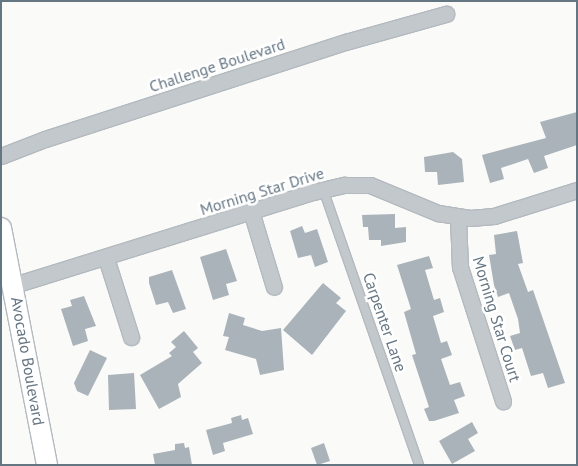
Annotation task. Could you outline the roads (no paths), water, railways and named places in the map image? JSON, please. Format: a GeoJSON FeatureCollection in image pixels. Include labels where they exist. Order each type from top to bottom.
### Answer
{"type":"FeatureCollection","features":[{"type":"Feature","properties":{"kind":"main road","name":"Avocado Boulevard"},"geometry":{"type":"LineString","coordinates":[[1,228],[14,285],[47,465]]}},
{"type":"Feature","properties":{"kind":"street","name":"Challenge Boulevard"},"geometry":{"type":"LineString","coordinates":[[1,156],[45,138],[349,41],[446,14]]}},
{"type":"Feature","properties":{"kind":"street","name":"Morning Star Drive"},"geometry":{"type":"LineString","coordinates":[[14,285],[106,258],[323,189],[370,185],[438,213],[458,218],[494,216],[577,190]]}},
{"type":"Feature","properties":{"kind":"street"},"geometry":{"type":"LineString","coordinates":[[251,211],[274,287]]}},
{"type":"Feature","properties":{"kind":"street","name":"Morning Star Court"},"geometry":{"type":"LineString","coordinates":[[458,218],[460,267],[503,401]]}},
{"type":"Feature","properties":{"kind":"street"},"geometry":{"type":"LineString","coordinates":[[106,258],[131,337]]}},
{"type":"Feature","properties":{"kind":"lane","name":"Carpenter Lane"},"geometry":{"type":"LineString","coordinates":[[323,189],[419,465]]}}]}
